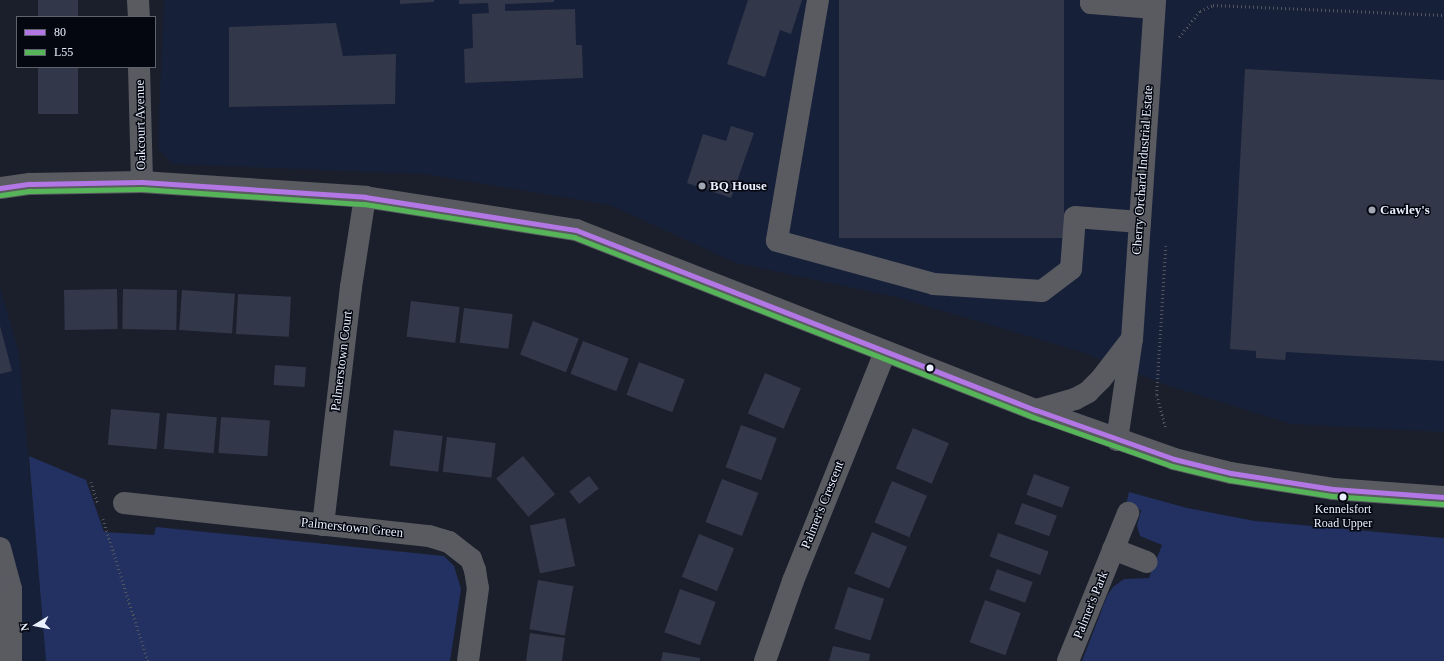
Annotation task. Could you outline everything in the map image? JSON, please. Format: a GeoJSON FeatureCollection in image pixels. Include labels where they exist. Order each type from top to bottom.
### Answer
{"type":"FeatureCollection","features":[{"type":"Feature","properties":{"kind":"street"},"geometry":{"type":"LineString","coordinates":[[138,0],[139,16]]}},
{"type":"Feature","properties":{"kind":"street"},"geometry":{"type":"LineString","coordinates":[[818,0],[777,240],[934,284],[1042,291],[1071,269],[1074,217],[1140,222]]}},
{"type":"Feature","properties":{"kind":"street"},"geometry":{"type":"LineString","coordinates":[[1091,0],[1091,3],[1154,4]]}},
{"type":"Feature","properties":{"kind":"street","name":"Cherry Orchard Industrial Estate"},"geometry":{"type":"LineString","coordinates":[[1117,440],[1132,339],[1154,4]]}},
{"type":"Feature","properties":{"kind":"street","name":"Oakcourt Avenue"},"geometry":{"type":"LineString","coordinates":[[139,68],[142,182]]}},
{"type":"Feature","properties":{"kind":"street"},"geometry":{"type":"LineString","coordinates":[[0,188],[30,184],[142,182],[365,197],[576,230],[1036,410],[1174,459],[1231,473],[1333,489],[1444,497]]}},
{"type":"Feature","properties":{"kind":"street","name":"Palmerstown Court"},"geometry":{"type":"LineString","coordinates":[[323,525],[351,287],[365,197]]}},
{"type":"Feature","properties":{"kind":"street"},"geometry":{"type":"LineString","coordinates":[[1036,410],[1074,399],[1088,392],[1101,379],[1132,339]]}},
{"type":"Feature","properties":{"kind":"street","name":"Palmer's Crescent"},"geometry":{"type":"LineString","coordinates":[[765,661],[793,580],[885,352]]}},
{"type":"Feature","properties":{"kind":"street","name":"Palmerstown Green"},"geometry":{"type":"LineString","coordinates":[[124,503],[429,536],[462,549],[471,558],[478,588],[468,661]]}},
{"type":"Feature","properties":{"kind":"street","name":"Palmer's Park"},"geometry":{"type":"LineString","coordinates":[[1068,661],[1128,513]]}},
{"type":"Feature","properties":{"kind":"street"},"geometry":{"type":"LineString","coordinates":[[0,548],[11,589],[11,661]]}},
{"type":"Feature","properties":{"kind":"street"},"geometry":{"type":"LineString","coordinates":[[1113,549],[1147,562]]}},
{"type":"Feature","properties":{"kind":"path"},"geometry":{"type":"LineString","coordinates":[[1178,39],[1182,30],[1200,10],[1213,5],[1444,15]]}},
{"type":"Feature","properties":{"kind":"path"},"geometry":{"type":"LineString","coordinates":[[1166,239],[1157,395],[1164,427],[1169,431]]}},
{"type":"Feature","properties":{"kind":"path"},"geometry":{"type":"LineString","coordinates":[[91,482],[148,661]]}},
{"type":"Feature","properties":{"kind":"shaded area"},"geometry":{"type":"Polygon","coordinates":[[[164,0],[1444,0],[1444,432],[1291,424],[1169,386],[1085,353],[896,297],[736,263],[610,205],[424,174],[173,164],[159,150],[158,140],[164,0]]]}},
{"type":"Feature","properties":{"kind":"shaded area"},"geometry":{"type":"Polygon","coordinates":[[[0,288],[19,353],[46,661],[0,661],[0,288]]]}},
{"type":"Feature","properties":{"kind":"shaded area"},"geometry":{"type":"Polygon","coordinates":[[[29,456],[86,480],[104,532],[154,535],[156,527],[444,556],[454,566],[461,589],[450,661],[46,661],[29,456]]]}},
{"type":"Feature","properties":{"kind":"shaded area"},"geometry":{"type":"Polygon","coordinates":[[[1129,492],[1187,508],[1255,521],[1444,538],[1444,661],[1082,661],[1107,596],[1113,587],[1124,579],[1149,578],[1162,545],[1140,536],[1137,526],[1141,510],[1126,505],[1129,492]]]}},
{"type":"Feature","properties":{"kind":"building"},"geometry":{"type":"Polygon","coordinates":[[[38,0],[78,0],[78,16],[38,16],[38,0]]]}},
{"type":"Feature","properties":{"kind":"building"},"geometry":{"type":"Polygon","coordinates":[[[400,0],[434,0],[434,2],[400,4],[400,0]]]}},
{"type":"Feature","properties":{"kind":"building"},"geometry":{"type":"Polygon","coordinates":[[[459,0],[554,0],[554,2],[505,4],[505,11],[575,9],[576,45],[582,45],[583,78],[465,83],[464,49],[473,48],[472,14],[489,13],[488,3],[459,4],[459,0]]]}},
{"type":"Feature","properties":{"kind":"building"},"geometry":{"type":"Polygon","coordinates":[[[748,0],[802,0],[791,34],[780,30],[765,77],[727,64],[748,0]]]}},
{"type":"Feature","properties":{"kind":"building"},"geometry":{"type":"Polygon","coordinates":[[[839,0],[1064,0],[1064,238],[839,238],[839,0]]]}},
{"type":"Feature","properties":{"kind":"building"},"geometry":{"type":"Polygon","coordinates":[[[336,23],[343,56],[396,54],[395,104],[229,107],[229,27],[336,23]]]}},
{"type":"Feature","properties":{"kind":"building"},"geometry":{"type":"Polygon","coordinates":[[[38,68],[78,68],[78,114],[38,114],[38,68]]]}},
{"type":"Feature","properties":{"kind":"building"},"geometry":{"type":"Polygon","coordinates":[[[1245,69],[1444,80],[1444,361],[1286,352],[1285,360],[1256,358],[1256,351],[1230,349],[1245,69]]]}},
{"type":"Feature","properties":{"kind":"building"},"geometry":{"type":"Polygon","coordinates":[[[731,126],[754,133],[731,198],[687,183],[703,134],[726,141],[731,126]]]}},
{"type":"Feature","properties":{"kind":"building"},"geometry":{"type":"Polygon","coordinates":[[[117,289],[118,329],[65,330],[64,290],[117,289]]]}},
{"type":"Feature","properties":{"kind":"building"},"geometry":{"type":"Polygon","coordinates":[[[123,289],[177,290],[176,330],[122,329],[123,289]]]}},
{"type":"Feature","properties":{"kind":"building"},"geometry":{"type":"Polygon","coordinates":[[[182,290],[235,294],[232,334],[179,330],[182,290]]]}},
{"type":"Feature","properties":{"kind":"building"},"geometry":{"type":"Polygon","coordinates":[[[238,294],[291,297],[289,337],[236,334],[238,294]]]}},
{"type":"Feature","properties":{"kind":"building"},"geometry":{"type":"Polygon","coordinates":[[[411,301],[460,307],[455,343],[407,337],[411,301]]]}},
{"type":"Feature","properties":{"kind":"building"},"geometry":{"type":"Polygon","coordinates":[[[464,308],[513,314],[508,349],[460,343],[464,308]]]}},
{"type":"Feature","properties":{"kind":"building"},"geometry":{"type":"Polygon","coordinates":[[[533,321],[579,339],[566,372],[520,355],[533,321]]]}},
{"type":"Feature","properties":{"kind":"building"},"geometry":{"type":"Polygon","coordinates":[[[0,326],[12,371],[0,374],[0,326]]]}},
{"type":"Feature","properties":{"kind":"building"},"geometry":{"type":"Polygon","coordinates":[[[583,341],[629,359],[616,391],[570,374],[583,341]]]}},
{"type":"Feature","properties":{"kind":"building"},"geometry":{"type":"Polygon","coordinates":[[[639,362],[685,380],[672,412],[626,395],[639,362]]]}},
{"type":"Feature","properties":{"kind":"building"},"geometry":{"type":"Polygon","coordinates":[[[275,365],[306,367],[305,387],[274,385],[275,365]]]}},
{"type":"Feature","properties":{"kind":"building"},"geometry":{"type":"Polygon","coordinates":[[[765,373],[801,388],[784,429],[748,414],[765,373]]]}},
{"type":"Feature","properties":{"kind":"building"},"geometry":{"type":"Polygon","coordinates":[[[111,409],[160,413],[157,449],[108,445],[111,409]]]}},
{"type":"Feature","properties":{"kind":"building"},"geometry":{"type":"Polygon","coordinates":[[[167,413],[217,417],[214,453],[164,449],[167,413]]]}},
{"type":"Feature","properties":{"kind":"building"},"geometry":{"type":"Polygon","coordinates":[[[221,417],[270,420],[267,456],[218,453],[221,417]]]}},
{"type":"Feature","properties":{"kind":"building"},"geometry":{"type":"Polygon","coordinates":[[[741,425],[777,438],[761,480],[726,467],[741,425]]]}},
{"type":"Feature","properties":{"kind":"building"},"geometry":{"type":"Polygon","coordinates":[[[913,428],[949,443],[932,484],[896,469],[913,428]]]}},
{"type":"Feature","properties":{"kind":"building"},"geometry":{"type":"Polygon","coordinates":[[[394,430],[443,436],[438,472],[390,466],[394,430]]]}},
{"type":"Feature","properties":{"kind":"building"},"geometry":{"type":"Polygon","coordinates":[[[447,437],[496,443],[491,478],[443,472],[447,437]]]}},
{"type":"Feature","properties":{"kind":"building"},"geometry":{"type":"Polygon","coordinates":[[[523,456],[555,494],[528,517],[496,478],[523,456]]]}},
{"type":"Feature","properties":{"kind":"building"},"geometry":{"type":"Polygon","coordinates":[[[1034,474],[1070,487],[1062,508],[1026,495],[1034,474]]]}},
{"type":"Feature","properties":{"kind":"building"},"geometry":{"type":"Polygon","coordinates":[[[589,476],[599,489],[579,504],[569,491],[589,476]]]}},
{"type":"Feature","properties":{"kind":"building"},"geometry":{"type":"Polygon","coordinates":[[[722,479],[758,493],[742,536],[706,522],[722,479]]]}},
{"type":"Feature","properties":{"kind":"building"},"geometry":{"type":"Polygon","coordinates":[[[892,481],[927,496],[909,537],[874,522],[892,481]]]}},
{"type":"Feature","properties":{"kind":"building"},"geometry":{"type":"Polygon","coordinates":[[[1022,503],[1057,516],[1049,536],[1014,524],[1022,503]]]}},
{"type":"Feature","properties":{"kind":"building"},"geometry":{"type":"Polygon","coordinates":[[[565,518],[575,566],[540,573],[530,525],[565,518]]]}},
{"type":"Feature","properties":{"kind":"building"},"geometry":{"type":"Polygon","coordinates":[[[872,532],[907,547],[889,588],[854,573],[872,532]]]}},
{"type":"Feature","properties":{"kind":"building"},"geometry":{"type":"Polygon","coordinates":[[[998,533],[1049,551],[1040,575],[989,556],[998,533]]]}},
{"type":"Feature","properties":{"kind":"building"},"geometry":{"type":"Polygon","coordinates":[[[699,534],[734,548],[717,591],[682,577],[699,534]]]}},
{"type":"Feature","properties":{"kind":"building"},"geometry":{"type":"Polygon","coordinates":[[[997,569],[1033,582],[1025,603],[989,590],[997,569]]]}},
{"type":"Feature","properties":{"kind":"building"},"geometry":{"type":"Polygon","coordinates":[[[538,580],[573,586],[565,635],[529,629],[538,580]]]}},
{"type":"Feature","properties":{"kind":"building"},"geometry":{"type":"Polygon","coordinates":[[[848,587],[884,599],[871,641],[834,629],[848,587]]]}},
{"type":"Feature","properties":{"kind":"building"},"geometry":{"type":"Polygon","coordinates":[[[680,589],[716,602],[700,645],[664,632],[680,589]]]}},
{"type":"Feature","properties":{"kind":"building"},"geometry":{"type":"Polygon","coordinates":[[[985,600],[1021,613],[1005,655],[970,642],[985,600]]]}},
{"type":"Feature","properties":{"kind":"building"},"geometry":{"type":"Polygon","coordinates":[[[530,633],[565,638],[562,661],[526,661],[530,633]]]}},
{"type":"Feature","properties":{"kind":"building"},"geometry":{"type":"Polygon","coordinates":[[[833,646],[870,654],[869,661],[829,661],[833,646]]]}},
{"type":"Feature","properties":{"kind":"building"},"geometry":{"type":"Polygon","coordinates":[[[663,652],[700,658],[700,661],[661,661],[663,652]]]}},
{"type":"Feature","properties":{"kind":"transit line","name":"80"},"geometry":{"type":"LineString","coordinates":[[0,188],[30,184],[142,182],[365,197],[576,230],[1036,410],[1174,459],[1231,473],[1333,489],[1444,497]]}},
{"type":"Feature","properties":{"kind":"transit line","name":"L55"},"geometry":{"type":"LineString","coordinates":[[1,195],[31,191],[142,189],[364,204],[574,237],[1033,417],[1172,466],[1230,480],[1332,496],[1443,504]]}},
{"type":"Feature","properties":{"kind":"place","name":"BQ House"},"geometry":{"type":"Point","coordinates":[702,186]}},
{"type":"Feature","properties":{"kind":"place","name":"Cawley's"},"geometry":{"type":"Point","coordinates":[1372,210]}},
{"type":"Feature","properties":{"kind":"place","name":"Kennelsfort Road Upper"},"geometry":{"type":"Point","coordinates":[1343,497]}}]}
